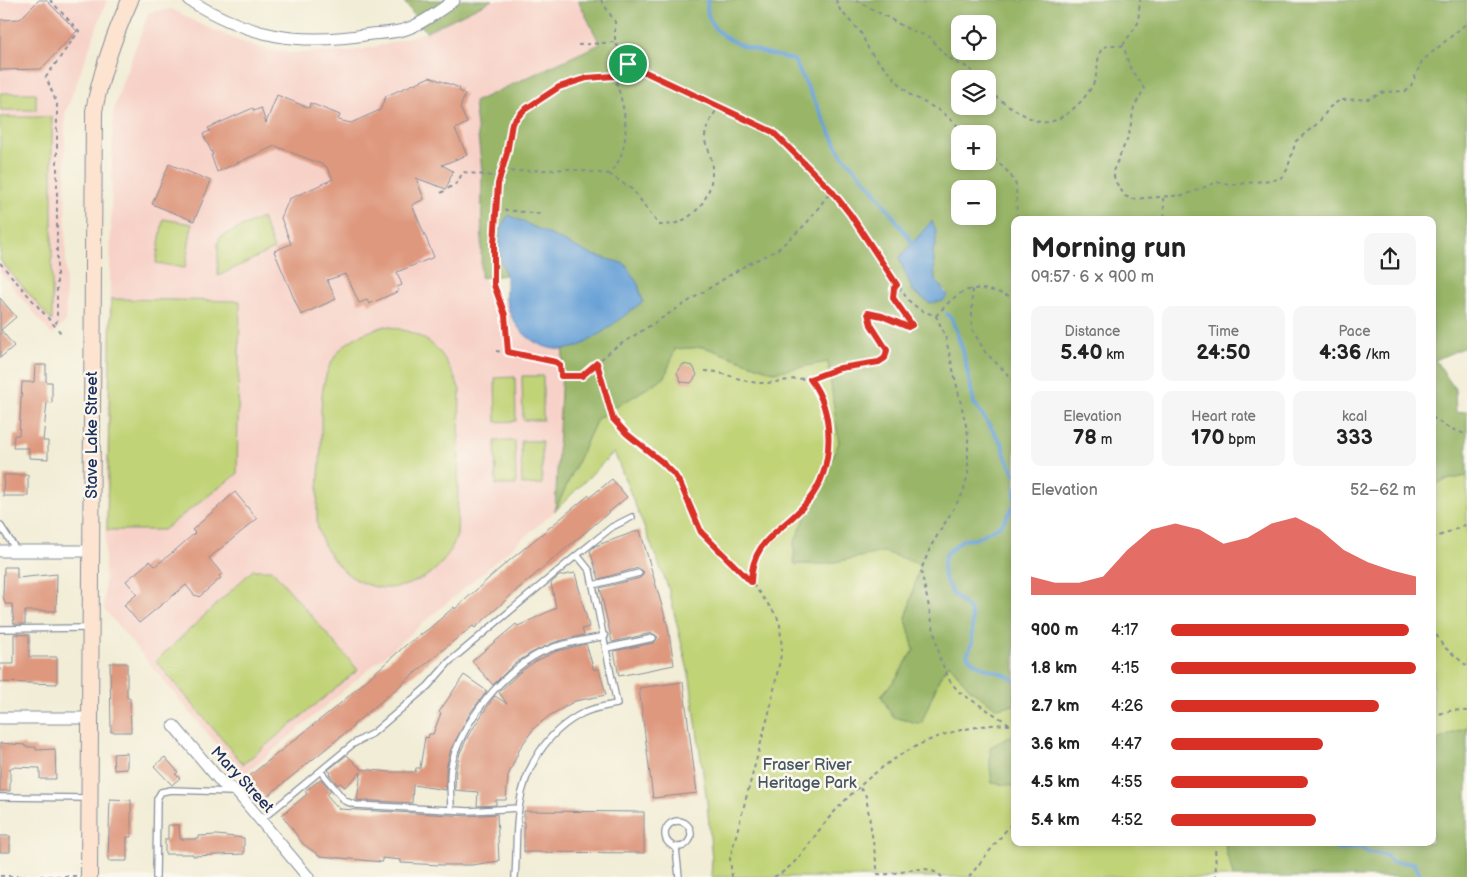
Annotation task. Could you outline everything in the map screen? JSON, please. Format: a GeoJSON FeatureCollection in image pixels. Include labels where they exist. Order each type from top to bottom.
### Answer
{"type":"FeatureCollection","features":[{"type":"Feature","properties":{"kind":"main road","name":"Stave Lake Street"},"geometry":{"type":"LineString","coordinates":[[89,876],[94,111],[104,65],[130,0]]}},
{"type":"Feature","properties":{"kind":"street"},"geometry":{"type":"LineString","coordinates":[[189,0],[244,29],[276,37],[310,40],[343,39],[409,28],[454,0]]}},
{"type":"Feature","properties":{"kind":"street"},"geometry":{"type":"LineString","coordinates":[[0,551],[90,551]]}},
{"type":"Feature","properties":{"kind":"street"},"geometry":{"type":"LineString","coordinates":[[0,718],[90,718]]}},
{"type":"Feature","properties":{"kind":"street","name":"Mary Street"},"geometry":{"type":"LineString","coordinates":[[174,726],[222,783],[237,792],[308,877]]}},
{"type":"Feature","properties":{"kind":"lane"},"geometry":{"type":"LineString","coordinates":[[260,820],[353,744],[373,733],[428,686],[449,662],[577,555],[612,527],[632,517]]}},
{"type":"Feature","properties":{"kind":"lane"},"geometry":{"type":"LineString","coordinates":[[0,525],[17,551]]}},
{"type":"Feature","properties":{"kind":"lane"},"geometry":{"type":"LineString","coordinates":[[515,877],[518,808],[524,779],[538,753],[557,729],[585,712],[617,704],[605,636],[590,571],[577,555]]}},
{"type":"Feature","properties":{"kind":"lane"},"geometry":{"type":"LineString","coordinates":[[593,584],[639,574]]}},
{"type":"Feature","properties":{"kind":"lane"},"geometry":{"type":"LineString","coordinates":[[0,628],[90,628]]}},
{"type":"Feature","properties":{"kind":"lane"},"geometry":{"type":"LineString","coordinates":[[451,810],[451,768],[465,728],[489,695],[518,668],[548,649],[605,636]]}},
{"type":"Feature","properties":{"kind":"lane"},"geometry":{"type":"LineString","coordinates":[[607,648],[653,638]]}},
{"type":"Feature","properties":{"kind":"lane"},"geometry":{"type":"LineString","coordinates":[[321,772],[345,801],[356,805],[451,810],[518,808]]}},
{"type":"Feature","properties":{"kind":"lane"},"geometry":{"type":"LineString","coordinates":[[156,877],[157,799],[161,792],[171,790],[237,792]]}},
{"type":"Feature","properties":{"kind":"lane"},"geometry":{"type":"LineString","coordinates":[[0,797],[90,798]]}},
{"type":"Feature","properties":{"kind":"lane"},"geometry":{"type":"LineString","coordinates":[[681,821],[688,826],[691,835],[688,843],[676,848],[668,844],[664,832],[672,822],[681,821]]}},
{"type":"Feature","properties":{"kind":"lane"},"geometry":{"type":"LineString","coordinates":[[676,848],[679,877]]}},
{"type":"Feature","properties":{"kind":"path"},"geometry":{"type":"LineString","coordinates":[[50,0],[80,31],[46,77],[57,104],[57,320],[55,326]]}},
{"type":"Feature","properties":{"kind":"path"},"geometry":{"type":"LineString","coordinates":[[601,0],[614,22],[615,42],[628,64],[773,132],[831,190],[850,214],[897,285],[920,310],[936,316],[950,352],[968,434],[968,474],[963,493],[931,546],[921,570],[940,659],[950,681],[959,692],[1011,725]]}},
{"type":"Feature","properties":{"kind":"path"},"geometry":{"type":"LineString","coordinates":[[836,0],[840,10],[861,33],[870,52],[909,94],[942,112],[957,125]]}},
{"type":"Feature","properties":{"kind":"path"},"geometry":{"type":"LineString","coordinates":[[856,0],[910,30],[930,37],[943,54],[971,70]]}},
{"type":"Feature","properties":{"kind":"path"},"geometry":{"type":"LineString","coordinates":[[1123,46],[1138,23],[1140,0]]}},
{"type":"Feature","properties":{"kind":"path"},"geometry":{"type":"LineString","coordinates":[[1123,46],[1131,69],[1142,82],[1144,89],[1134,107],[1126,145],[1116,160],[1113,171],[1115,181],[1125,196],[1132,199],[1163,198],[1185,195],[1217,182],[1230,185],[1280,178],[1288,170],[1296,141],[1318,123],[1330,107],[1340,100],[1369,99],[1384,92],[1406,91],[1410,88],[1422,61],[1467,23]]}},
{"type":"Feature","properties":{"kind":"path"},"geometry":{"type":"LineString","coordinates":[[578,45],[615,42]]}},
{"type":"Feature","properties":{"kind":"path"},"geometry":{"type":"LineString","coordinates":[[996,97],[1029,118],[1043,122],[1059,120],[1077,106],[1095,80],[1098,55],[1103,48],[1114,44],[1123,46]]}},
{"type":"Feature","properties":{"kind":"path"},"geometry":{"type":"LineString","coordinates":[[508,352],[505,315],[494,285],[496,209],[500,172],[507,153],[512,123],[524,110],[559,87],[587,78],[614,76],[628,64]]}},
{"type":"Feature","properties":{"kind":"path"},"geometry":{"type":"LineString","coordinates":[[609,174],[617,166],[623,149],[626,126],[614,76]]}},
{"type":"Feature","properties":{"kind":"path"},"geometry":{"type":"LineString","coordinates":[[441,194],[457,183],[463,172],[492,176],[500,172],[568,169],[609,174],[633,190],[659,225],[669,226],[690,217],[705,200],[712,172],[709,150],[705,140],[710,122],[718,106]]}},
{"type":"Feature","properties":{"kind":"path"},"geometry":{"type":"LineString","coordinates":[[996,160],[1010,174],[1016,185],[1017,216]]}},
{"type":"Feature","properties":{"kind":"path"},"geometry":{"type":"LineString","coordinates":[[496,351],[556,362],[560,365],[561,376],[582,376],[613,349],[746,265],[777,250],[806,224],[831,190]]}},
{"type":"Feature","properties":{"kind":"path"},"geometry":{"type":"LineString","coordinates":[[1163,198],[1165,216]]}},
{"type":"Feature","properties":{"kind":"path"},"geometry":{"type":"LineString","coordinates":[[496,209],[541,214]]}},
{"type":"Feature","properties":{"kind":"path"},"geometry":{"type":"LineString","coordinates":[[0,263],[61,333]]}},
{"type":"Feature","properties":{"kind":"path"},"geometry":{"type":"LineString","coordinates":[[705,371],[723,373],[758,383],[798,378],[810,379],[840,368],[879,362],[885,358],[887,350],[871,325],[868,313],[877,314],[908,327],[911,326],[911,322],[893,298],[894,288],[897,285]]}},
{"type":"Feature","properties":{"kind":"path"},"geometry":{"type":"LineString","coordinates":[[936,316],[959,292],[972,289],[992,290],[1011,297]]}},
{"type":"Feature","properties":{"kind":"path"},"geometry":{"type":"LineString","coordinates":[[972,289],[972,329],[985,352],[1011,378]]}},
{"type":"Feature","properties":{"kind":"path"},"geometry":{"type":"LineString","coordinates":[[597,363],[613,419],[627,434],[674,474],[681,485],[701,532],[751,582],[777,616],[783,638],[770,709],[730,858],[732,877]]}},
{"type":"Feature","properties":{"kind":"path"},"geometry":{"type":"LineString","coordinates":[[751,582],[753,559],[761,547],[808,502],[822,477],[828,433],[824,405],[810,379]]}},
{"type":"Feature","properties":{"kind":"path"},"geometry":{"type":"LineString","coordinates":[[1436,420],[1447,427],[1467,435]]}},
{"type":"Feature","properties":{"kind":"path"},"geometry":{"type":"LineString","coordinates":[[1436,537],[1467,524]]}},
{"type":"Feature","properties":{"kind":"path"},"geometry":{"type":"LineString","coordinates":[[1436,635],[1443,646],[1467,666]]}},
{"type":"Feature","properties":{"kind":"path"},"geometry":{"type":"LineString","coordinates":[[1436,715],[1453,710],[1467,711]]}},
{"type":"Feature","properties":{"kind":"path"},"geometry":{"type":"LineString","coordinates":[[774,877],[794,863],[829,818],[860,788],[882,767],[904,752],[931,737],[966,728],[1011,725]]}},
{"type":"Feature","properties":{"kind":"path"},"geometry":{"type":"LineString","coordinates":[[860,788],[866,796],[878,874],[893,877],[921,869],[935,871],[942,877]]}},
{"type":"Feature","properties":{"kind":"path"},"geometry":{"type":"LineString","coordinates":[[969,877],[1011,824]]}},
{"type":"Feature","properties":{"kind":"path"},"geometry":{"type":"LineString","coordinates":[[1215,846],[1216,877]]}},
{"type":"Feature","properties":{"kind":"path"},"geometry":{"type":"LineString","coordinates":[[0,876],[89,876]]}},
{"type":"Feature","properties":{"kind":"shaded area"},"geometry":{"type":"Polygon","coordinates":[[[0,0],[107,0],[65,114],[66,321],[52,335],[0,272],[0,0]]]}},
{"type":"Feature","properties":{"kind":"shaded area"},"geometry":{"type":"Polygon","coordinates":[[[492,0],[578,0],[601,44],[474,102],[482,171],[481,278],[506,303],[514,324],[543,347],[563,349],[555,511],[243,776],[104,609],[113,113],[121,86],[149,12],[172,9],[239,41],[261,48],[290,53],[348,52],[383,45],[426,32],[492,0]]]}},
{"type":"Feature","properties":{"kind":"green space"},"geometry":{"type":"Polygon","coordinates":[[[403,0],[492,0],[426,32],[403,0]]]}},
{"type":"Feature","properties":{"kind":"green space"},"geometry":{"type":"Polygon","coordinates":[[[578,0],[1467,0],[1467,348],[1465,347],[1436,360],[1436,216],[1011,216],[1011,706],[996,708],[970,689],[949,664],[939,679],[921,724],[893,717],[881,696],[897,677],[914,650],[906,619],[920,564],[884,552],[825,564],[794,564],[794,543],[839,443],[828,362],[774,372],[704,347],[675,349],[665,377],[597,419],[555,511],[563,349],[578,345],[592,338],[618,319],[604,258],[590,254],[509,216],[502,231],[500,245],[501,259],[506,275],[481,278],[482,171],[474,102],[600,44],[578,0]],[[936,245],[909,276],[916,294],[930,303],[940,300],[948,293],[935,280],[933,249],[936,245]]]}},
{"type":"Feature","properties":{"kind":"green space"},"geometry":{"type":"Polygon","coordinates":[[[0,93],[36,93],[36,110],[0,110],[0,93]]]}},
{"type":"Feature","properties":{"kind":"green space"},"geometry":{"type":"Polygon","coordinates":[[[0,117],[52,117],[52,321],[0,260],[0,117]]]}},
{"type":"Feature","properties":{"kind":"green space"},"geometry":{"type":"Polygon","coordinates":[[[262,218],[274,249],[218,276],[218,244],[220,237],[262,218]]]}},
{"type":"Feature","properties":{"kind":"green space"},"geometry":{"type":"Polygon","coordinates":[[[163,219],[192,224],[185,268],[156,263],[163,219]]]}},
{"type":"Feature","properties":{"kind":"green space"},"geometry":{"type":"Polygon","coordinates":[[[111,299],[240,301],[237,474],[163,530],[107,530],[111,299]]]}},
{"type":"Feature","properties":{"kind":"green space"},"geometry":{"type":"Polygon","coordinates":[[[386,326],[425,339],[441,354],[448,364],[460,390],[457,535],[445,559],[433,571],[409,584],[393,588],[365,584],[341,568],[323,543],[317,521],[321,410],[327,372],[332,361],[349,341],[367,332],[386,326]]]}},
{"type":"Feature","properties":{"kind":"green space","name":"Fraser River Heritage Park"},"geometry":{"type":"Polygon","coordinates":[[[704,347],[774,372],[828,361],[839,443],[794,543],[795,564],[825,564],[884,552],[920,564],[906,619],[914,649],[897,677],[881,696],[921,723],[939,679],[949,664],[970,689],[996,708],[1011,706],[1011,846],[1226,846],[1233,877],[711,877],[712,860],[707,802],[690,679],[668,587],[614,452],[555,511],[597,419],[665,377],[675,349],[704,347]]]}},
{"type":"Feature","properties":{"kind":"green space"},"geometry":{"type":"Polygon","coordinates":[[[1436,361],[1455,389],[1456,413],[1467,411],[1467,476],[1436,484],[1436,361]]]}},
{"type":"Feature","properties":{"kind":"green space"},"geometry":{"type":"Polygon","coordinates":[[[522,376],[543,376],[543,420],[523,420],[522,376]]]}},
{"type":"Feature","properties":{"kind":"green space"},"geometry":{"type":"Polygon","coordinates":[[[515,377],[516,421],[496,422],[495,378],[515,377]]]}},
{"type":"Feature","properties":{"kind":"green space"},"geometry":{"type":"Polygon","coordinates":[[[495,441],[515,441],[516,485],[496,485],[495,441]]]}},
{"type":"Feature","properties":{"kind":"green space"},"geometry":{"type":"Polygon","coordinates":[[[521,441],[542,441],[542,484],[522,485],[521,441]]]}},
{"type":"Feature","properties":{"kind":"green space"},"geometry":{"type":"Polygon","coordinates":[[[1467,476],[1467,727],[1436,741],[1436,484],[1467,476]]]}},
{"type":"Feature","properties":{"kind":"green space"},"geometry":{"type":"Polygon","coordinates":[[[253,570],[272,570],[358,670],[243,764],[156,661],[253,570]]]}},
{"type":"Feature","properties":{"kind":"green space"},"geometry":{"type":"Polygon","coordinates":[[[1467,727],[1467,877],[1233,877],[1226,846],[1436,846],[1436,741],[1467,727]]]}},
{"type":"Feature","properties":{"kind":"green space"},"geometry":{"type":"Polygon","coordinates":[[[1011,736],[1011,786],[992,783],[990,747],[1011,736]]]}},
{"type":"Feature","properties":{"kind":"water"},"geometry":{"type":"Polygon","coordinates":[[[509,215],[590,254],[625,264],[638,284],[643,302],[601,333],[576,347],[553,349],[542,346],[532,340],[516,325],[506,301],[506,274],[500,258],[499,246],[500,234],[509,215]]]}},
{"type":"Feature","properties":{"kind":"water"},"geometry":{"type":"Polygon","coordinates":[[[932,221],[936,231],[936,245],[933,249],[935,280],[948,296],[943,301],[930,303],[913,291],[899,258],[932,221]]]}},
{"type":"Feature","properties":{"kind":"building"},"geometry":{"type":"Polygon","coordinates":[[[39,0],[46,0],[77,31],[41,69],[0,70],[0,20],[20,19],[39,0]]]}},
{"type":"Feature","properties":{"kind":"building"},"geometry":{"type":"Polygon","coordinates":[[[430,77],[460,88],[459,91],[465,94],[460,108],[467,123],[455,129],[467,155],[442,165],[453,171],[446,189],[416,178],[424,199],[412,205],[434,257],[397,272],[402,285],[397,287],[399,291],[369,304],[367,300],[359,303],[346,274],[327,280],[336,299],[301,315],[274,251],[291,244],[281,218],[289,199],[333,179],[326,166],[275,146],[217,172],[211,155],[213,155],[203,134],[210,131],[208,128],[253,108],[254,111],[261,108],[266,123],[277,95],[309,108],[310,103],[340,115],[338,120],[351,123],[380,110],[386,96],[430,77]]]}},
{"type":"Feature","properties":{"kind":"building"},"geometry":{"type":"Polygon","coordinates":[[[169,164],[211,181],[194,221],[152,204],[169,164]]]}},
{"type":"Feature","properties":{"kind":"building"},"geometry":{"type":"Polygon","coordinates":[[[0,298],[16,317],[1,330],[14,346],[0,358],[0,298]]]}},
{"type":"Feature","properties":{"kind":"building"},"geometry":{"type":"Polygon","coordinates":[[[683,364],[693,366],[697,375],[691,383],[681,382],[677,373],[683,364]]]}},
{"type":"Feature","properties":{"kind":"building"},"geometry":{"type":"Polygon","coordinates":[[[35,365],[46,365],[46,382],[52,382],[52,403],[47,402],[43,441],[48,441],[48,459],[29,458],[29,448],[13,448],[14,435],[19,435],[22,382],[34,382],[35,365]]]}},
{"type":"Feature","properties":{"kind":"building"},"geometry":{"type":"Polygon","coordinates":[[[4,475],[28,475],[28,496],[3,496],[4,475]]]}},
{"type":"Feature","properties":{"kind":"building"},"geometry":{"type":"Polygon","coordinates":[[[612,479],[627,497],[519,588],[475,628],[473,626],[451,643],[354,726],[265,798],[248,777],[342,702],[407,644],[430,628],[454,607],[455,609],[498,570],[589,495],[590,497],[612,479]]]}},
{"type":"Feature","properties":{"kind":"building"},"geometry":{"type":"Polygon","coordinates":[[[235,492],[257,519],[209,558],[222,574],[219,576],[221,578],[199,597],[195,596],[186,585],[139,623],[124,605],[137,594],[126,581],[150,561],[155,566],[172,553],[195,533],[192,530],[235,492]]]}},
{"type":"Feature","properties":{"kind":"building"},"geometry":{"type":"Polygon","coordinates":[[[640,530],[668,627],[674,665],[619,676],[614,651],[654,643],[658,637],[652,633],[612,642],[600,588],[640,578],[644,572],[638,568],[599,579],[590,551],[595,546],[640,530]]]}},
{"type":"Feature","properties":{"kind":"building"},"geometry":{"type":"Polygon","coordinates":[[[4,567],[17,567],[17,578],[57,574],[56,611],[25,611],[25,624],[14,624],[12,604],[5,604],[3,596],[4,567]]]}},
{"type":"Feature","properties":{"kind":"building"},"geometry":{"type":"Polygon","coordinates":[[[575,573],[589,627],[582,629],[584,635],[555,642],[531,653],[514,664],[493,685],[472,661],[516,624],[518,626],[556,608],[551,583],[559,576],[575,573]]]}},
{"type":"Feature","properties":{"kind":"building"},"geometry":{"type":"Polygon","coordinates":[[[14,634],[29,635],[29,657],[57,657],[57,684],[0,682],[0,664],[14,664],[14,634]]]}},
{"type":"Feature","properties":{"kind":"building"},"geometry":{"type":"Polygon","coordinates":[[[586,644],[594,670],[599,668],[606,695],[575,701],[549,716],[534,728],[520,748],[508,776],[506,800],[496,800],[496,805],[477,806],[478,792],[455,790],[456,769],[460,753],[468,736],[495,696],[507,704],[499,692],[520,672],[536,661],[557,651],[586,644]]]}},
{"type":"Feature","properties":{"kind":"building"},"geometry":{"type":"Polygon","coordinates":[[[110,663],[127,663],[127,698],[130,698],[131,732],[111,732],[110,663]]]}},
{"type":"Feature","properties":{"kind":"building"},"geometry":{"type":"Polygon","coordinates":[[[464,675],[487,691],[470,713],[451,749],[446,768],[446,790],[413,785],[412,803],[357,800],[361,772],[345,787],[340,783],[338,785],[329,774],[331,773],[328,770],[347,755],[361,769],[415,772],[416,768],[420,768],[425,737],[428,738],[429,734],[433,734],[441,713],[439,712],[464,675]]]}},
{"type":"Feature","properties":{"kind":"building"},"geometry":{"type":"Polygon","coordinates":[[[683,682],[697,793],[653,798],[639,688],[683,682]]]}},
{"type":"Feature","properties":{"kind":"building"},"geometry":{"type":"Polygon","coordinates":[[[0,743],[36,747],[36,750],[55,749],[56,779],[40,779],[40,768],[12,767],[10,769],[10,791],[0,791],[0,743]]]}},
{"type":"Feature","properties":{"kind":"building"},"geometry":{"type":"Polygon","coordinates":[[[127,753],[127,769],[114,770],[113,754],[127,753]]]}},
{"type":"Feature","properties":{"kind":"building"},"geometry":{"type":"Polygon","coordinates":[[[165,757],[178,772],[175,774],[180,778],[172,785],[154,766],[165,757]]]}},
{"type":"Feature","properties":{"kind":"building"},"geometry":{"type":"Polygon","coordinates":[[[321,779],[331,791],[327,795],[339,809],[469,816],[497,814],[499,861],[472,865],[441,865],[401,863],[401,860],[382,858],[382,862],[320,856],[303,844],[282,815],[307,794],[305,791],[321,779]]]}},
{"type":"Feature","properties":{"kind":"building"},"geometry":{"type":"Polygon","coordinates":[[[110,799],[131,800],[131,837],[127,837],[127,861],[108,861],[110,799]]]}},
{"type":"Feature","properties":{"kind":"building"},"geometry":{"type":"Polygon","coordinates":[[[524,811],[644,812],[644,853],[524,852],[524,811]]]}},
{"type":"Feature","properties":{"kind":"building"},"geometry":{"type":"Polygon","coordinates":[[[168,825],[179,825],[180,839],[199,839],[199,836],[217,835],[244,838],[244,854],[193,856],[193,854],[165,854],[165,839],[168,839],[168,825]]]}},
{"type":"Feature","properties":{"kind":"building"},"geometry":{"type":"Polygon","coordinates":[[[0,836],[10,836],[10,852],[0,852],[0,836]]]}},
{"type":"Feature","properties":{"kind":"waterway"},"geometry":{"type":"LineString","coordinates":[[708,0],[708,15],[714,26],[724,36],[752,49],[794,60],[841,154],[870,185],[915,246]]}},
{"type":"Feature","properties":{"kind":"waterway"},"geometry":{"type":"LineString","coordinates":[[947,314],[952,319],[963,351],[974,403],[1002,444],[1011,467]]}},
{"type":"Feature","properties":{"kind":"waterway"},"geometry":{"type":"LineString","coordinates":[[1011,511],[1001,525],[975,539],[962,540],[946,554],[943,567],[944,576],[952,593],[970,610],[972,618],[972,643],[967,655],[977,664],[1011,677]]}},
{"type":"Feature","properties":{"kind":"waterway"},"geometry":{"type":"LineString","coordinates":[[1334,846],[1339,850],[1360,847],[1368,852],[1385,855],[1392,862],[1414,863],[1422,877]]}},
{"type":"Feature","properties":{"kind":"route"},"geometry":{"type":"LineString","coordinates":[[628,64],[773,132],[831,190],[850,214],[897,285],[894,288],[893,298],[912,325],[908,327],[871,312],[868,313],[871,325],[887,350],[888,354],[885,358],[879,362],[840,368],[810,379],[818,389],[824,405],[828,433],[822,477],[808,502],[761,547],[753,559],[751,582],[701,532],[681,485],[674,474],[627,434],[613,419],[597,363],[582,376],[561,376],[560,365],[556,362],[536,356],[508,352],[505,315],[494,285],[494,243],[498,184],[507,153],[512,123],[524,110],[559,87],[587,78],[614,76],[628,64]]}}]}
